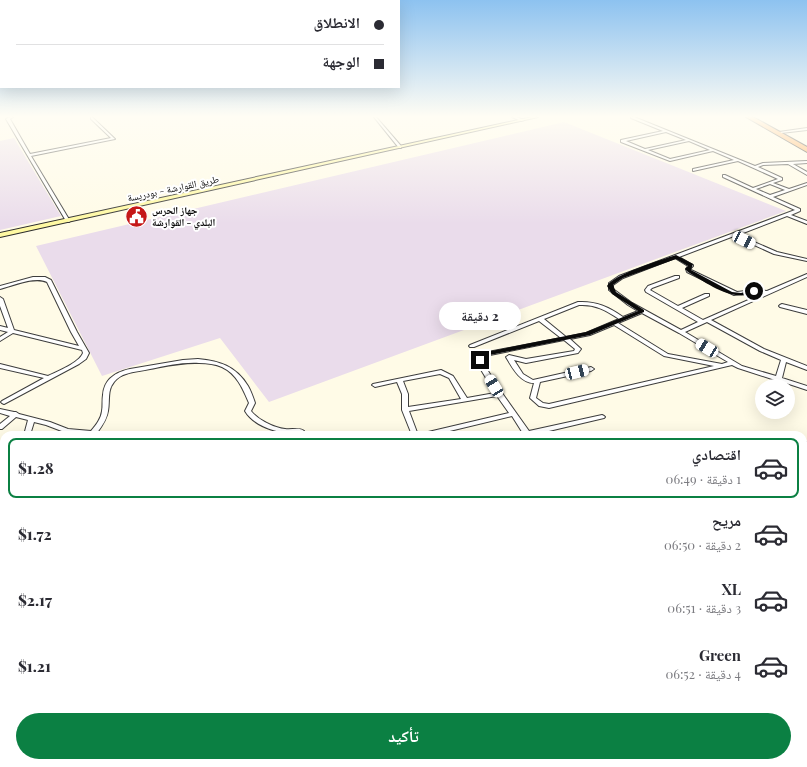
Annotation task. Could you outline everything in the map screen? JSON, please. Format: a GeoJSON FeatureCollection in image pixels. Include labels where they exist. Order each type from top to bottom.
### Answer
{"type":"FeatureCollection","features":[{"type":"Feature","properties":{"kind":"main road","name":"طريق القوارشة - بودريسة"},"geometry":{"type":"LineString","coordinates":[[0,235],[374,153]]}},
{"type":"Feature","properties":{"kind":"street"},"geometry":{"type":"LineString","coordinates":[[41,153],[29,155],[68,221]]}},
{"type":"Feature","properties":{"kind":"street"},"geometry":{"type":"LineString","coordinates":[[651,153],[670,160],[701,153]]}},
{"type":"Feature","properties":{"kind":"street"},"geometry":{"type":"LineString","coordinates":[[720,153],[755,166],[781,179],[755,188]]}},
{"type":"Feature","properties":{"kind":"street"},"geometry":{"type":"LineString","coordinates":[[694,170],[738,160]]}},
{"type":"Feature","properties":{"kind":"street"},"geometry":{"type":"LineString","coordinates":[[755,166],[763,164],[807,162]]}},
{"type":"Feature","properties":{"kind":"street"},"geometry":{"type":"LineString","coordinates":[[789,163],[807,174]]}},
{"type":"Feature","properties":{"kind":"street"},"geometry":{"type":"LineString","coordinates":[[724,176],[755,188],[800,210],[621,277],[610,286],[614,292],[642,311],[681,332],[732,363],[747,370],[775,379]]}},
{"type":"Feature","properties":{"kind":"street"},"geometry":{"type":"LineString","coordinates":[[770,183],[788,190]]}},
{"type":"Feature","properties":{"kind":"street"},"geometry":{"type":"LineString","coordinates":[[771,196],[807,184]]}},
{"type":"Feature","properties":{"kind":"street"},"geometry":{"type":"LineString","coordinates":[[788,215],[807,223]]}},
{"type":"Feature","properties":{"kind":"street"},"geometry":{"type":"LineString","coordinates":[[736,235],[776,253],[807,260]]}},
{"type":"Feature","properties":{"kind":"street"},"geometry":{"type":"LineString","coordinates":[[676,257],[691,266],[688,269],[689,271],[731,293],[741,295],[754,291],[768,293]]}},
{"type":"Feature","properties":{"kind":"street"},"geometry":{"type":"LineString","coordinates":[[681,332],[807,275]]}},
{"type":"Feature","properties":{"kind":"street"},"geometry":{"type":"LineString","coordinates":[[677,277],[648,290],[678,308],[762,350],[807,368]]}},
{"type":"Feature","properties":{"kind":"street"},"geometry":{"type":"LineString","coordinates":[[0,288],[36,278],[45,278],[49,281],[86,353],[84,358],[4,402]]}},
{"type":"Feature","properties":{"kind":"street"},"geometry":{"type":"LineString","coordinates":[[678,308],[707,295]]}},
{"type":"Feature","properties":{"kind":"street"},"geometry":{"type":"LineString","coordinates":[[0,299],[12,331]]}},
{"type":"Feature","properties":{"kind":"street"},"geometry":{"type":"LineString","coordinates":[[472,346],[541,320],[578,304],[596,303],[623,319]]}},
{"type":"Feature","properties":{"kind":"street"},"geometry":{"type":"LineString","coordinates":[[782,306],[807,312]]}},
{"type":"Feature","properties":{"kind":"street"},"geometry":{"type":"LineString","coordinates":[[525,431],[499,394],[480,363],[480,360],[488,354],[588,334],[642,311]]}},
{"type":"Feature","properties":{"kind":"street"},"geometry":{"type":"LineString","coordinates":[[509,357],[526,361],[576,352],[578,349],[576,346],[541,320]]}},
{"type":"Feature","properties":{"kind":"street"},"geometry":{"type":"LineString","coordinates":[[614,323],[666,355],[723,365]]}},
{"type":"Feature","properties":{"kind":"street"},"geometry":{"type":"LineString","coordinates":[[0,328],[83,349]]}},
{"type":"Feature","properties":{"kind":"street"},"geometry":{"type":"LineString","coordinates":[[0,339],[12,331]]}},
{"type":"Feature","properties":{"kind":"street"},"geometry":{"type":"LineString","coordinates":[[504,351],[526,380],[537,382],[591,369]]}},
{"type":"Feature","properties":{"kind":"street"},"geometry":{"type":"LineString","coordinates":[[778,379],[784,360]]}},
{"type":"Feature","properties":{"kind":"street"},"geometry":{"type":"LineString","coordinates":[[96,431],[105,412],[105,392],[111,380],[118,375],[131,370],[151,368],[167,363],[196,361],[227,366],[236,374],[249,392],[252,403],[248,411],[249,414],[260,422],[284,431],[300,431]]}},
{"type":"Feature","properties":{"kind":"street"},"geometry":{"type":"LineString","coordinates":[[537,382],[533,398],[541,405],[549,406],[732,363]]}},
{"type":"Feature","properties":{"kind":"street"},"geometry":{"type":"LineString","coordinates":[[0,366],[50,378]]}},
{"type":"Feature","properties":{"kind":"street"},"geometry":{"type":"LineString","coordinates":[[375,384],[436,372],[447,373],[465,400]]}},
{"type":"Feature","properties":{"kind":"street"},"geometry":{"type":"LineString","coordinates":[[399,380],[405,394],[405,410],[413,431]]}},
{"type":"Feature","properties":{"kind":"street"},"geometry":{"type":"LineString","coordinates":[[795,385],[807,388]]}},
{"type":"Feature","properties":{"kind":"street"},"geometry":{"type":"LineString","coordinates":[[405,410],[499,394]]}},
{"type":"Feature","properties":{"kind":"street"},"geometry":{"type":"LineString","coordinates":[[0,411],[16,414],[74,431]]}},
{"type":"Feature","properties":{"kind":"street"},"geometry":{"type":"LineString","coordinates":[[0,427],[16,414]]}},
{"type":"Feature","properties":{"kind":"street"},"geometry":{"type":"LineString","coordinates":[[441,431],[513,414]]}},
{"type":"Feature","properties":{"kind":"street"},"geometry":{"type":"LineString","coordinates":[[540,431],[602,417]]}},
{"type":"Feature","properties":{"kind":"street"},"geometry":{"type":"LineString","coordinates":[[28,431],[32,419]]}},
{"type":"Feature","properties":{"kind":"shaded area"},"geometry":{"type":"Polygon","coordinates":[[[0,153],[23,153],[61,216],[0,230],[0,153]]]}},
{"type":"Feature","properties":{"kind":"shaded area"},"geometry":{"type":"Polygon","coordinates":[[[433,153],[641,153],[786,211],[269,402],[220,338],[102,376],[36,246],[433,153]]]}},
{"type":"Feature","properties":{"kind":"place","name":"جهاز الحرس البلدي - القوارشة"},"geometry":{"type":"Point","coordinates":[136,216]}},
{"type":"Feature","properties":{"kind":"route"},"geometry":{"type":"LineString","coordinates":[[480,360],[488,354],[588,334],[642,311],[619,297],[611,290],[611,284],[616,279],[676,257],[691,266],[688,269],[689,271],[731,293],[741,295],[754,291]]}}]}
